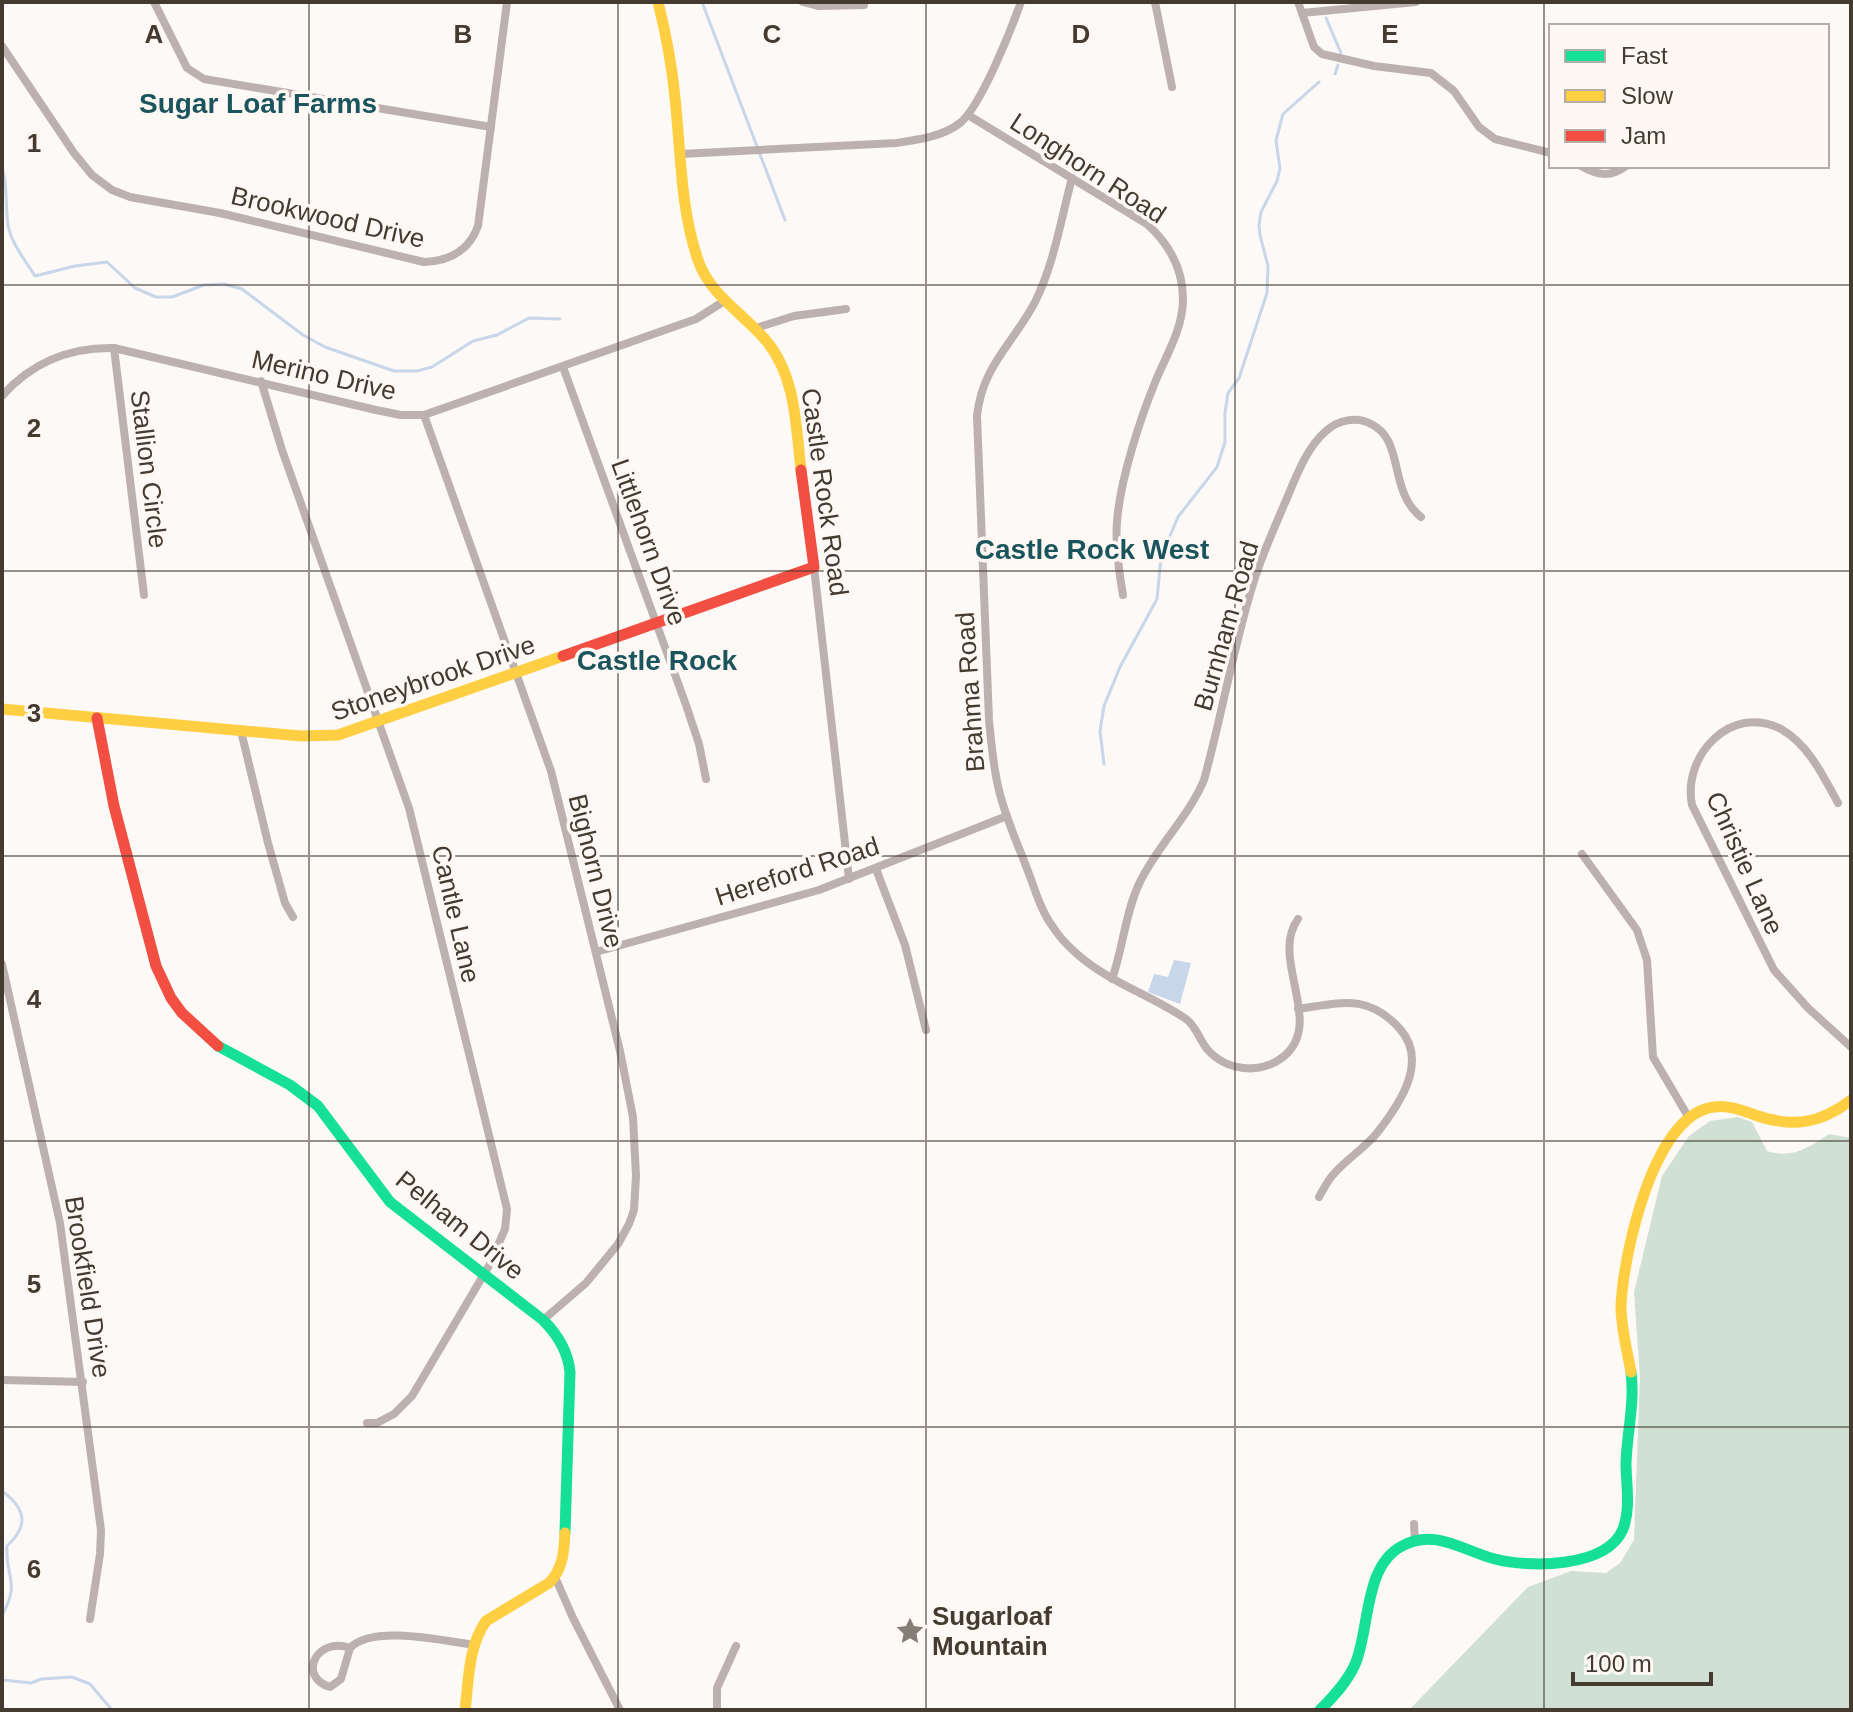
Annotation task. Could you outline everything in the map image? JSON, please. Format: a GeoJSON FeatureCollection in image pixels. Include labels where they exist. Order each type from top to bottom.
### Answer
{"type":"FeatureCollection","features":[{"type":"Feature","properties":{"kind":"street"},"geometry":{"type":"LineString","coordinates":[[154,2],[187,68],[204,79],[491,127]]}},
{"type":"Feature","properties":{"kind":"street","name":"Brookwood Drive"},"geometry":{"type":"LineString","coordinates":[[2,46],[74,153],[92,175],[112,190],[130,197],[220,213],[424,262],[457,254],[475,235],[507,2]]}},
{"type":"Feature","properties":{"kind":"street","name":"Castle Rock Road"},"geometry":{"type":"LineString","coordinates":[[658,2],[674,66],[683,192],[698,260],[708,282],[756,328],[777,355],[788,383],[814,567],[849,879]]}},
{"type":"Feature","properties":{"kind":"street"},"geometry":{"type":"LineString","coordinates":[[803,2],[818,6],[864,5]]}},
{"type":"Feature","properties":{"kind":"street"},"geometry":{"type":"LineString","coordinates":[[681,154],[896,143],[942,133],[968,115],[1021,2]]}},
{"type":"Feature","properties":{"kind":"street"},"geometry":{"type":"LineString","coordinates":[[1155,2],[1172,87]]}},
{"type":"Feature","properties":{"kind":"street"},"geometry":{"type":"LineString","coordinates":[[1298,2],[1314,47],[1322,54],[1374,66],[1431,73],[1454,91],[1479,127],[1495,139],[1549,152]]}},
{"type":"Feature","properties":{"kind":"street"},"geometry":{"type":"LineString","coordinates":[[1302,13],[1416,2]]}},
{"type":"Feature","properties":{"kind":"street","name":"Longhorn Road"},"geometry":{"type":"LineString","coordinates":[[968,115],[1155,232],[1172,254],[1182,284],[1180,324],[1145,411],[1119,507],[1117,549],[1123,595]]}},
{"type":"Feature","properties":{"kind":"street"},"geometry":{"type":"LineString","coordinates":[[1586,168],[1602,175],[1622,168]]}},
{"type":"Feature","properties":{"kind":"street","name":"Brahma Road"},"geometry":{"type":"LineString","coordinates":[[1072,178],[1042,287],[979,393],[977,416],[989,720],[996,777],[1007,816],[1051,925],[1076,953],[1112,979],[1187,1019],[1221,1062],[1241,1068],[1265,1066],[1289,1052],[1298,1033],[1289,939],[1298,919]]}},
{"type":"Feature","properties":{"kind":"street","name":"Merino Drive"},"geometry":{"type":"LineString","coordinates":[[3,395],[21,377],[50,359],[83,349],[114,348],[376,410],[424,415],[696,319],[726,300]]}},
{"type":"Feature","properties":{"kind":"street"},"geometry":{"type":"LineString","coordinates":[[756,328],[794,316],[846,309]]}},
{"type":"Feature","properties":{"kind":"street","name":"Stallion Circle"},"geometry":{"type":"LineString","coordinates":[[114,348],[144,595]]}},
{"type":"Feature","properties":{"kind":"street","name":"Littlehorn Drive"},"geometry":{"type":"LineString","coordinates":[[563,367],[699,744],[706,779]]}},
{"type":"Feature","properties":{"kind":"street","name":"Cantle Lane"},"geometry":{"type":"LineString","coordinates":[[261,381],[287,465],[409,808],[507,1209],[502,1239],[485,1273],[412,1396],[383,1421],[367,1423]]}},
{"type":"Feature","properties":{"kind":"street","name":"Bighorn Drive"},"geometry":{"type":"LineString","coordinates":[[424,415],[551,771],[628,1087],[636,1164],[634,1210],[623,1237],[586,1283],[543,1320]]}},
{"type":"Feature","properties":{"kind":"street","name":"Burnham Road"},"geometry":{"type":"LineString","coordinates":[[1112,979],[1139,883],[1193,804],[1204,780],[1253,583],[1295,478],[1319,438],[1333,425],[1343,421],[1362,420],[1377,427],[1389,441],[1403,496],[1421,517]]}},
{"type":"Feature","properties":{"kind":"street","name":"Stoneybrook Drive"},"geometry":{"type":"LineString","coordinates":[[2,709],[326,737],[380,722],[814,567]]}},
{"type":"Feature","properties":{"kind":"street","name":"Pelham Drive"},"geometry":{"type":"LineString","coordinates":[[97,718],[114,806],[156,966],[171,998],[213,1043],[290,1085],[318,1106],[390,1202],[543,1320],[563,1343],[570,1372],[565,1549],[555,1577]]}},
{"type":"Feature","properties":{"kind":"street","name":"Christie Lane"},"geometry":{"type":"LineString","coordinates":[[1838,803],[1803,747],[1783,730],[1762,723],[1738,726],[1711,741],[1697,759],[1690,783],[1692,805],[1765,955],[1787,987],[1851,1047]]}},
{"type":"Feature","properties":{"kind":"street"},"geometry":{"type":"LineString","coordinates":[[241,731],[272,858],[285,903],[293,917]]}},
{"type":"Feature","properties":{"kind":"street","name":"Hereford Road"},"geometry":{"type":"LineString","coordinates":[[596,952],[782,901],[849,879],[1007,816]]}},
{"type":"Feature","properties":{"kind":"street"},"geometry":{"type":"LineString","coordinates":[[1582,854],[1620,904],[1640,937],[1647,960],[1653,1057],[1689,1118]]}},
{"type":"Feature","properties":{"kind":"street"},"geometry":{"type":"LineString","coordinates":[[876,869],[905,945],[926,1030]]}},
{"type":"Feature","properties":{"kind":"street","name":"Brookfield Drive"},"geometry":{"type":"LineString","coordinates":[[2,964],[60,1223],[83,1382],[101,1530],[90,1619]]}},
{"type":"Feature","properties":{"kind":"street"},"geometry":{"type":"LineString","coordinates":[[1298,1009],[1351,1001],[1373,1006],[1390,1018],[1403,1033],[1412,1056],[1412,1076],[1376,1134],[1331,1177],[1319,1197]]}},
{"type":"Feature","properties":{"kind":"street"},"geometry":{"type":"LineString","coordinates":[[1320,1710],[1336,1694],[1356,1663],[1371,1597],[1380,1571],[1394,1552],[1415,1541],[1440,1540],[1496,1559],[1530,1563],[1593,1557],[1618,1539],[1625,1521],[1626,1449],[1633,1394],[1621,1314],[1625,1274],[1637,1215],[1666,1147],[1689,1118],[1707,1109],[1726,1106],[1778,1122],[1803,1124],[1828,1116],[1851,1100]]}},
{"type":"Feature","properties":{"kind":"street"},"geometry":{"type":"LineString","coordinates":[[2,1380],[83,1382]]}},
{"type":"Feature","properties":{"kind":"street"},"geometry":{"type":"LineString","coordinates":[[1414,1524],[1415,1541]]}},
{"type":"Feature","properties":{"kind":"street"},"geometry":{"type":"LineString","coordinates":[[465,1710],[476,1635],[486,1621],[543,1588],[555,1577],[620,1710]]}},
{"type":"Feature","properties":{"kind":"street"},"geometry":{"type":"LineString","coordinates":[[350,1648],[336,1645],[317,1654],[313,1667],[320,1683],[330,1687],[341,1679],[350,1648],[360,1640],[391,1635],[474,1645]]}},
{"type":"Feature","properties":{"kind":"street"},"geometry":{"type":"LineString","coordinates":[[717,1710],[717,1688],[736,1646]]}},
{"type":"Feature","properties":{"kind":"green space"},"geometry":{"type":"Polygon","coordinates":[[[1738,1117],[1752,1122],[1767,1151],[1776,1153],[1800,1151],[1829,1134],[1851,1138],[1851,1710],[1409,1710],[1528,1587],[1571,1571],[1606,1573],[1620,1563],[1634,1540],[1640,1376],[1634,1292],[1662,1176],[1689,1136],[1710,1121],[1738,1117]]]}},
{"type":"Feature","properties":{"kind":"water"},"geometry":{"type":"Polygon","coordinates":[[[1174,960],[1191,963],[1180,1004],[1148,992],[1154,974],[1168,977],[1174,960]]]}},
{"type":"Feature","properties":{"kind":"waterway"},"geometry":{"type":"LineString","coordinates":[[702,2],[785,220]]}},
{"type":"Feature","properties":{"kind":"waterway"},"geometry":{"type":"LineString","coordinates":[[1326,18],[1341,53]]}},
{"type":"Feature","properties":{"kind":"waterway"},"geometry":{"type":"LineString","coordinates":[[1335,74],[1338,65]]}},
{"type":"Feature","properties":{"kind":"waterway"},"geometry":{"type":"LineString","coordinates":[[1104,764],[1100,731],[1104,706],[1120,667],[1157,599],[1161,557],[1178,517],[1217,467],[1225,442],[1228,393],[1239,378],[1267,293],[1268,266],[1259,225],[1261,212],[1280,169],[1276,140],[1283,114],[1319,82]]}},
{"type":"Feature","properties":{"kind":"waterway"},"geometry":{"type":"LineString","coordinates":[[2,167],[10,232],[35,276],[107,262],[135,288],[156,297],[172,297],[204,285],[224,284],[242,289],[303,335],[325,347],[394,371],[417,371],[432,367],[473,341],[497,335],[529,318],[560,319]]}},
{"type":"Feature","properties":{"kind":"waterway"},"geometry":{"type":"LineString","coordinates":[[2,1491],[16,1504],[22,1517],[19,1531],[7,1546],[11,1595],[2,1615]]}},
{"type":"Feature","properties":{"kind":"waterway"},"geometry":{"type":"LineString","coordinates":[[2,1677],[3,1680],[31,1683],[41,1679],[72,1677],[90,1684],[112,1710]]}},
{"type":"Feature","properties":{"kind":"traffic: fast"},"geometry":{"type":"LineString","coordinates":[[218,1046],[290,1085],[318,1106],[390,1202],[543,1320],[558,1338],[565,1350],[570,1372],[565,1533]]}},
{"type":"Feature","properties":{"kind":"traffic: fast"},"geometry":{"type":"LineString","coordinates":[[1320,1710],[1341,1688],[1353,1669],[1374,1582],[1390,1555],[1402,1546],[1414,1541],[1438,1540],[1495,1559],[1546,1564],[1584,1558],[1614,1542],[1623,1529],[1627,1513],[1626,1463],[1631,1372]]}},
{"type":"Feature","properties":{"kind":"traffic: slow"},"geometry":{"type":"LineString","coordinates":[[658,2],[672,74],[684,200],[698,260],[711,284],[759,333],[777,357],[793,404],[801,470]]}},
{"type":"Feature","properties":{"kind":"traffic: slow"},"geometry":{"type":"LineString","coordinates":[[2,709],[301,736],[338,735],[563,656]]}},
{"type":"Feature","properties":{"kind":"traffic: slow"},"geometry":{"type":"LineString","coordinates":[[1631,1372],[1621,1306],[1628,1255],[1645,1190],[1674,1134],[1693,1116],[1714,1107],[1730,1107],[1768,1119],[1793,1122],[1817,1119],[1851,1100]]}},
{"type":"Feature","properties":{"kind":"traffic: slow"},"geometry":{"type":"LineString","coordinates":[[465,1710],[470,1664],[480,1631],[486,1621],[554,1578],[560,1566],[565,1533]]}},
{"type":"Feature","properties":{"kind":"traffic: jam"},"geometry":{"type":"LineString","coordinates":[[563,656],[814,567],[801,470]]}},
{"type":"Feature","properties":{"kind":"traffic: jam"},"geometry":{"type":"LineString","coordinates":[[97,718],[114,806],[156,966],[182,1013],[218,1046]]}},
{"type":"Feature","properties":{"kind":"place","name":"Sugarloaf Mountain"},"geometry":{"type":"Point","coordinates":[910,1631]}},
{"type":"Feature","properties":{"kind":"district","name":"Sugar Loaf Farms"},"geometry":{"type":"Point","coordinates":[258,103]}},
{"type":"Feature","properties":{"kind":"district","name":"Castle Rock West"},"geometry":{"type":"Point","coordinates":[1092,549]}},
{"type":"Feature","properties":{"kind":"district","name":"Castle Rock"},"geometry":{"type":"Point","coordinates":[657,660]}}]}
